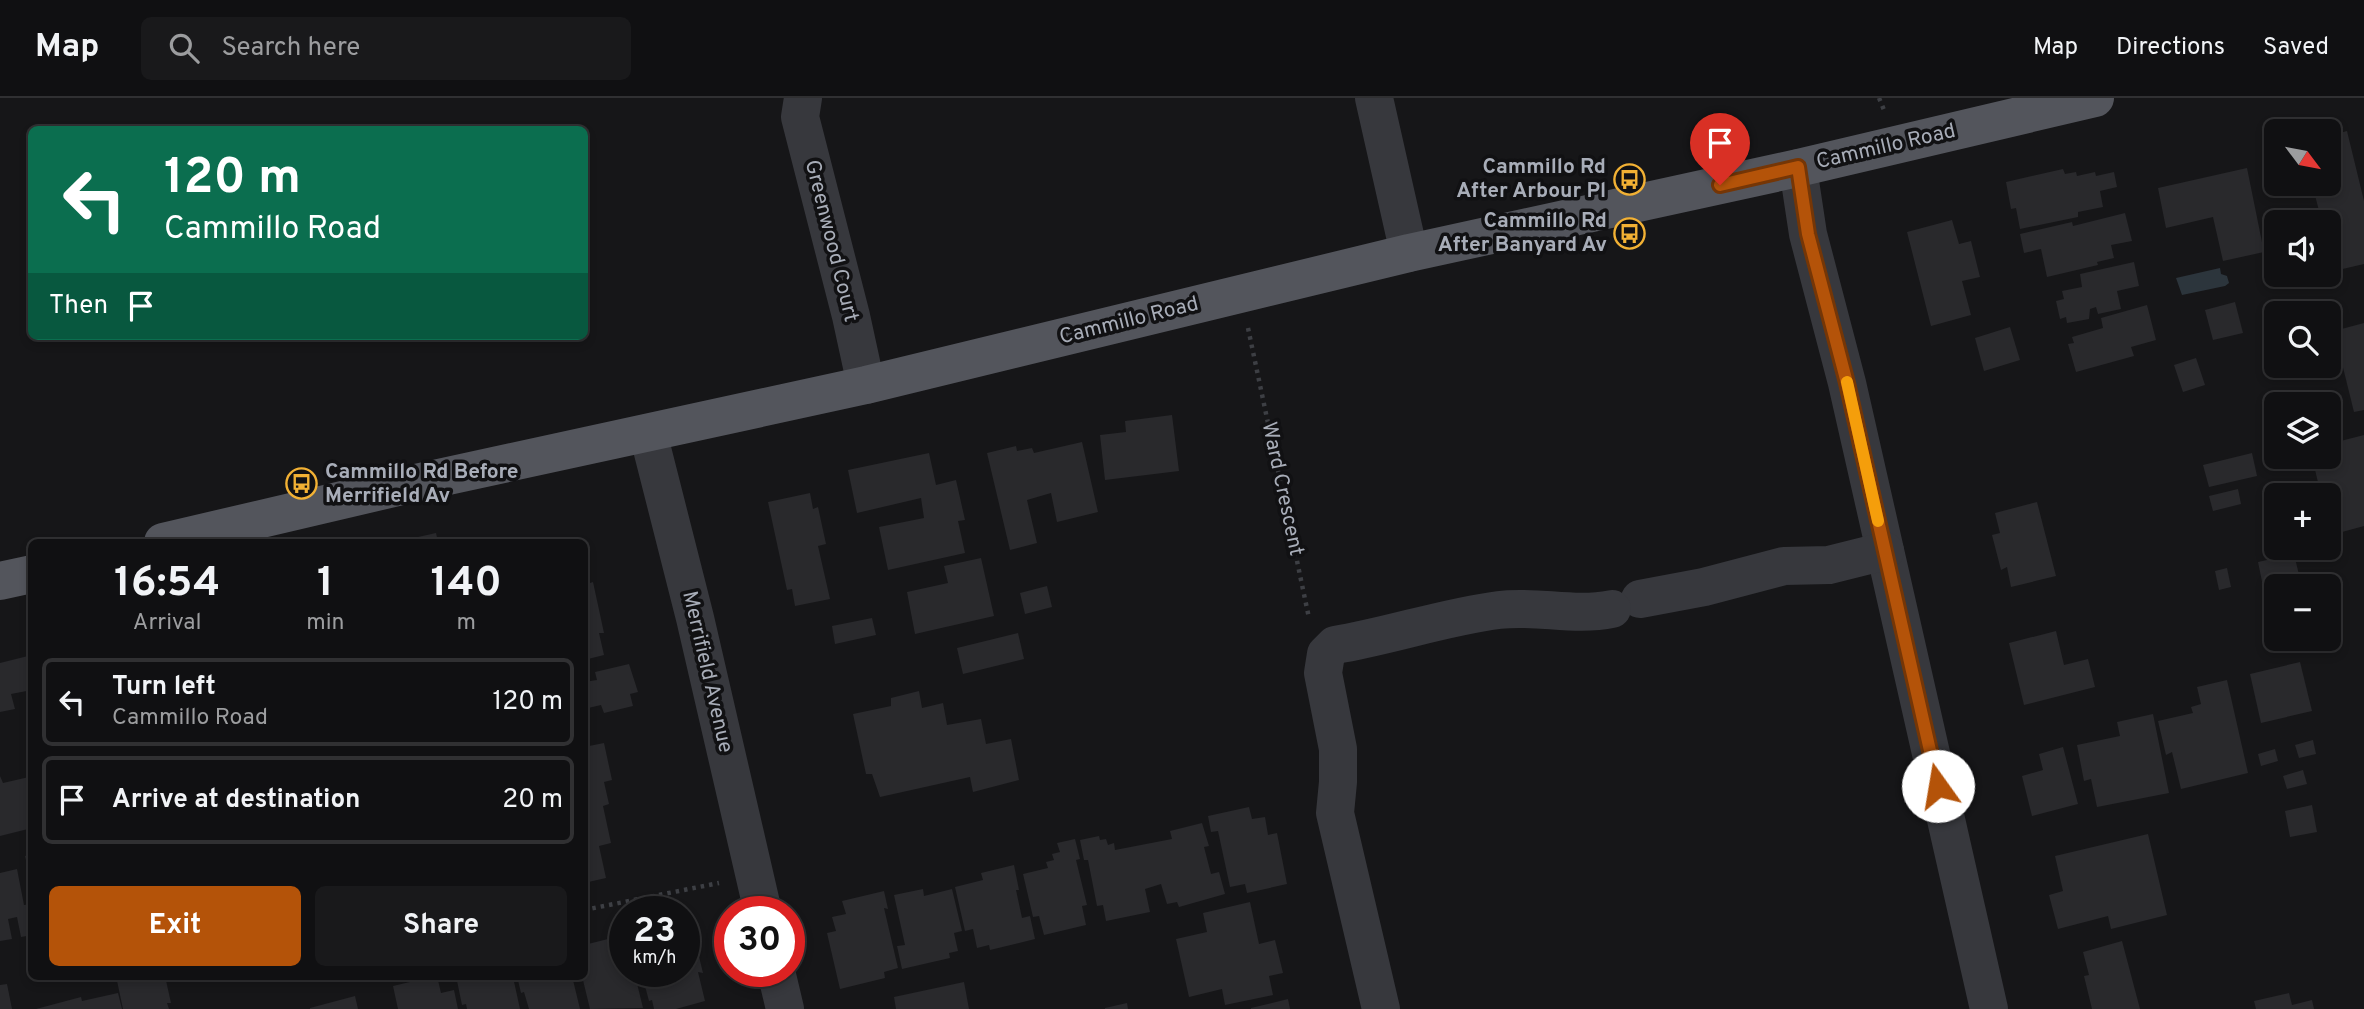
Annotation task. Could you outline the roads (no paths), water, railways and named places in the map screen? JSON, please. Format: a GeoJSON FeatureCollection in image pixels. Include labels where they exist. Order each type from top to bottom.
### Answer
{"type":"FeatureCollection","features":[{"type":"Feature","properties":{"kind":"main road","name":"Cammillo Road"},"geometry":{"type":"LineString","coordinates":[[176,539],[402,486],[866,385],[1409,253],[2095,98]]}},
{"type":"Feature","properties":{"kind":"main road"},"geometry":{"type":"LineString","coordinates":[[0,581],[28,575]]}},
{"type":"Feature","properties":{"kind":"street","name":"Greenwood Court"},"geometry":{"type":"LineString","coordinates":[[803,98],[800,117],[866,385]]}},
{"type":"Feature","properties":{"kind":"street"},"geometry":{"type":"LineString","coordinates":[[1374,98],[1409,253]]}},
{"type":"Feature","properties":{"kind":"street"},"geometry":{"type":"LineString","coordinates":[[1798,167],[1808,234],[1847,383],[1989,1009]]}},
{"type":"Feature","properties":{"kind":"street","name":"Merrifield Avenue"},"geometry":{"type":"LineString","coordinates":[[648,433],[695,618],[758,894]]}},
{"type":"Feature","properties":{"kind":"street"},"geometry":{"type":"LineString","coordinates":[[1381,1009],[1335,813],[1338,749],[1323,673],[1326,654],[1335,645],[1500,610],[1536,608],[1581,613],[1704,587],[1784,566],[1829,565],[1885,551]]}},
{"type":"Feature","properties":{"kind":"street"},"geometry":{"type":"LineString","coordinates":[[780,987],[785,1009]]}},
{"type":"Feature","properties":{"kind":"place","name":"Cammillo Rd After Arbour Pl"},"geometry":{"type":"Point","coordinates":[1629,179]}},
{"type":"Feature","properties":{"kind":"place","name":"Cammillo Rd After Banyard Av"},"geometry":{"type":"Point","coordinates":[1630,233]}},
{"type":"Feature","properties":{"kind":"place","name":"Cammillo Rd Before Merrifield Av"},"geometry":{"type":"Point","coordinates":[302,484]}}]}
